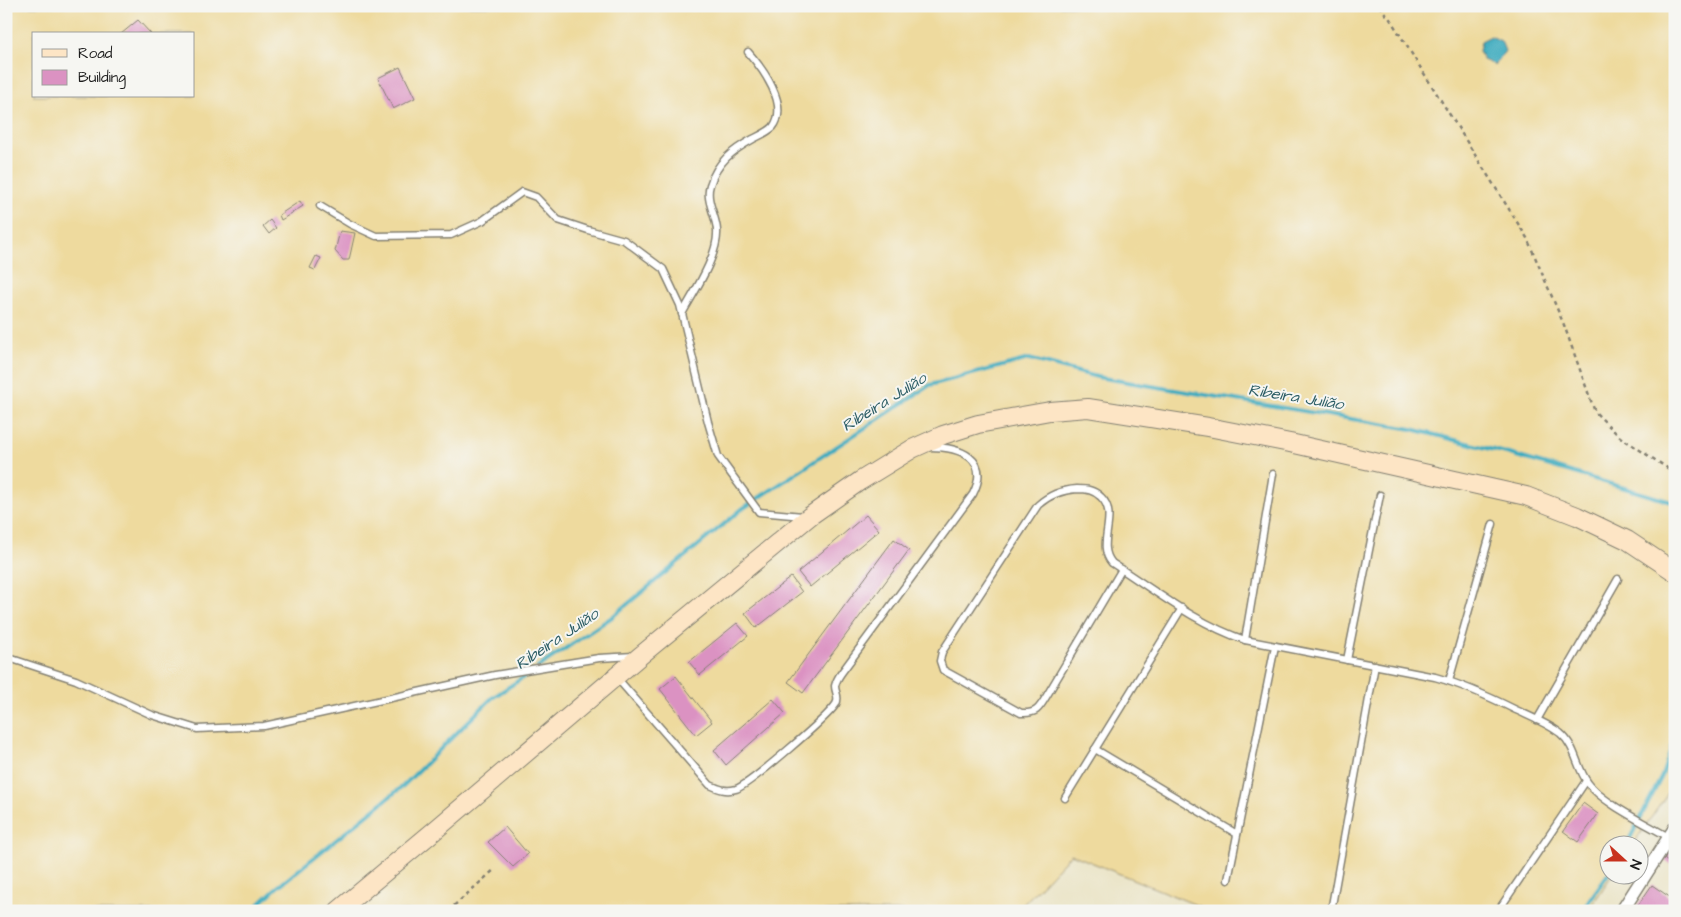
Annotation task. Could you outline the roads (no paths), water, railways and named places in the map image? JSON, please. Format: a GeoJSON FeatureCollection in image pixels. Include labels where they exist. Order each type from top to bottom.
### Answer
{"type":"FeatureCollection","features":[{"type":"Feature","properties":{"kind":"main road"},"geometry":{"type":"LineString","coordinates":[[338,911],[640,656],[810,516],[860,481],[912,449],[943,435],[978,424],[1035,413],[1088,408],[1208,427],[1290,443],[1526,496],[1578,516],[1627,540],[1675,572]]}},
{"type":"Feature","properties":{"kind":"street"},"geometry":{"type":"LineString","coordinates":[[1622,911],[1673,836]]}},
{"type":"Feature","properties":{"kind":"lane"},"geometry":{"type":"LineString","coordinates":[[682,314],[709,263],[716,244],[718,230],[708,192],[711,183],[720,166],[734,150],[773,127],[776,117],[777,105],[774,90],[762,68],[748,52]]}},
{"type":"Feature","properties":{"kind":"lane"},"geometry":{"type":"LineString","coordinates":[[320,206],[350,224],[376,236],[451,235],[482,221],[522,192],[536,197],[558,220],[624,240],[663,269],[680,305],[718,456],[759,512],[810,516]]}},
{"type":"Feature","properties":{"kind":"lane"},"geometry":{"type":"LineString","coordinates":[[616,677],[710,785],[724,791],[738,788],[767,767],[822,719],[834,706],[838,699],[835,686],[842,672],[976,489],[979,478],[978,467],[964,453],[953,449],[932,447],[912,449]]}},
{"type":"Feature","properties":{"kind":"lane"},"geometry":{"type":"LineString","coordinates":[[1245,640],[1273,474]]}},
{"type":"Feature","properties":{"kind":"lane"},"geometry":{"type":"LineString","coordinates":[[1122,569],[1046,697],[1039,708],[1030,714],[1021,713],[943,670],[940,661],[942,652],[1038,505],[1048,495],[1086,489],[1096,492],[1106,502],[1109,513],[1105,546],[1107,557],[1182,608],[1225,633],[1245,640],[1375,665],[1465,686],[1536,720],[1560,734],[1568,742],[1586,781],[1593,789],[1614,805],[1673,836]]}},
{"type":"Feature","properties":{"kind":"lane"},"geometry":{"type":"LineString","coordinates":[[1347,660],[1380,495]]}},
{"type":"Feature","properties":{"kind":"lane"},"geometry":{"type":"LineString","coordinates":[[1449,681],[1493,524]]}},
{"type":"Feature","properties":{"kind":"lane"},"geometry":{"type":"LineString","coordinates":[[1536,720],[1618,579]]}},
{"type":"Feature","properties":{"kind":"lane"},"geometry":{"type":"LineString","coordinates":[[1065,798],[1182,608]]}},
{"type":"Feature","properties":{"kind":"lane"},"geometry":{"type":"LineString","coordinates":[[1228,880],[1275,646]]}},
{"type":"Feature","properties":{"kind":"lane"},"geometry":{"type":"LineString","coordinates":[[6,656],[76,680],[152,716],[188,728],[205,729],[264,726],[495,675],[599,658],[640,656]]}},
{"type":"Feature","properties":{"kind":"lane"},"geometry":{"type":"LineString","coordinates":[[1331,911],[1375,665]]}},
{"type":"Feature","properties":{"kind":"lane"},"geometry":{"type":"LineString","coordinates":[[1095,749],[1237,834]]}},
{"type":"Feature","properties":{"kind":"lane"},"geometry":{"type":"LineString","coordinates":[[1498,911],[1586,781]]}},
{"type":"Feature","properties":{"kind":"water"},"geometry":{"type":"Polygon","coordinates":[[[1491,36],[1501,41],[1505,51],[1495,65],[1483,60],[1479,51],[1481,41],[1491,36]]]}},
{"type":"Feature","properties":{"kind":"waterway","name":"Ribeira Julião"},"geometry":{"type":"LineString","coordinates":[[538,667],[612,617],[742,509],[930,385],[1029,359],[1097,377],[1412,429],[1506,453],[1675,503]]}},
{"type":"Feature","properties":{"kind":"waterway","name":"Ribeira Julião"},"geometry":{"type":"LineString","coordinates":[[252,911],[275,889],[403,786],[492,698],[533,671]]}},
{"type":"Feature","properties":{"kind":"waterway"},"geometry":{"type":"LineString","coordinates":[[1632,834],[1662,776],[1675,737]]}},
{"type":"Feature","properties":{"kind":"waterway"},"geometry":{"type":"LineString","coordinates":[[1582,911],[1601,884]]}}]}
